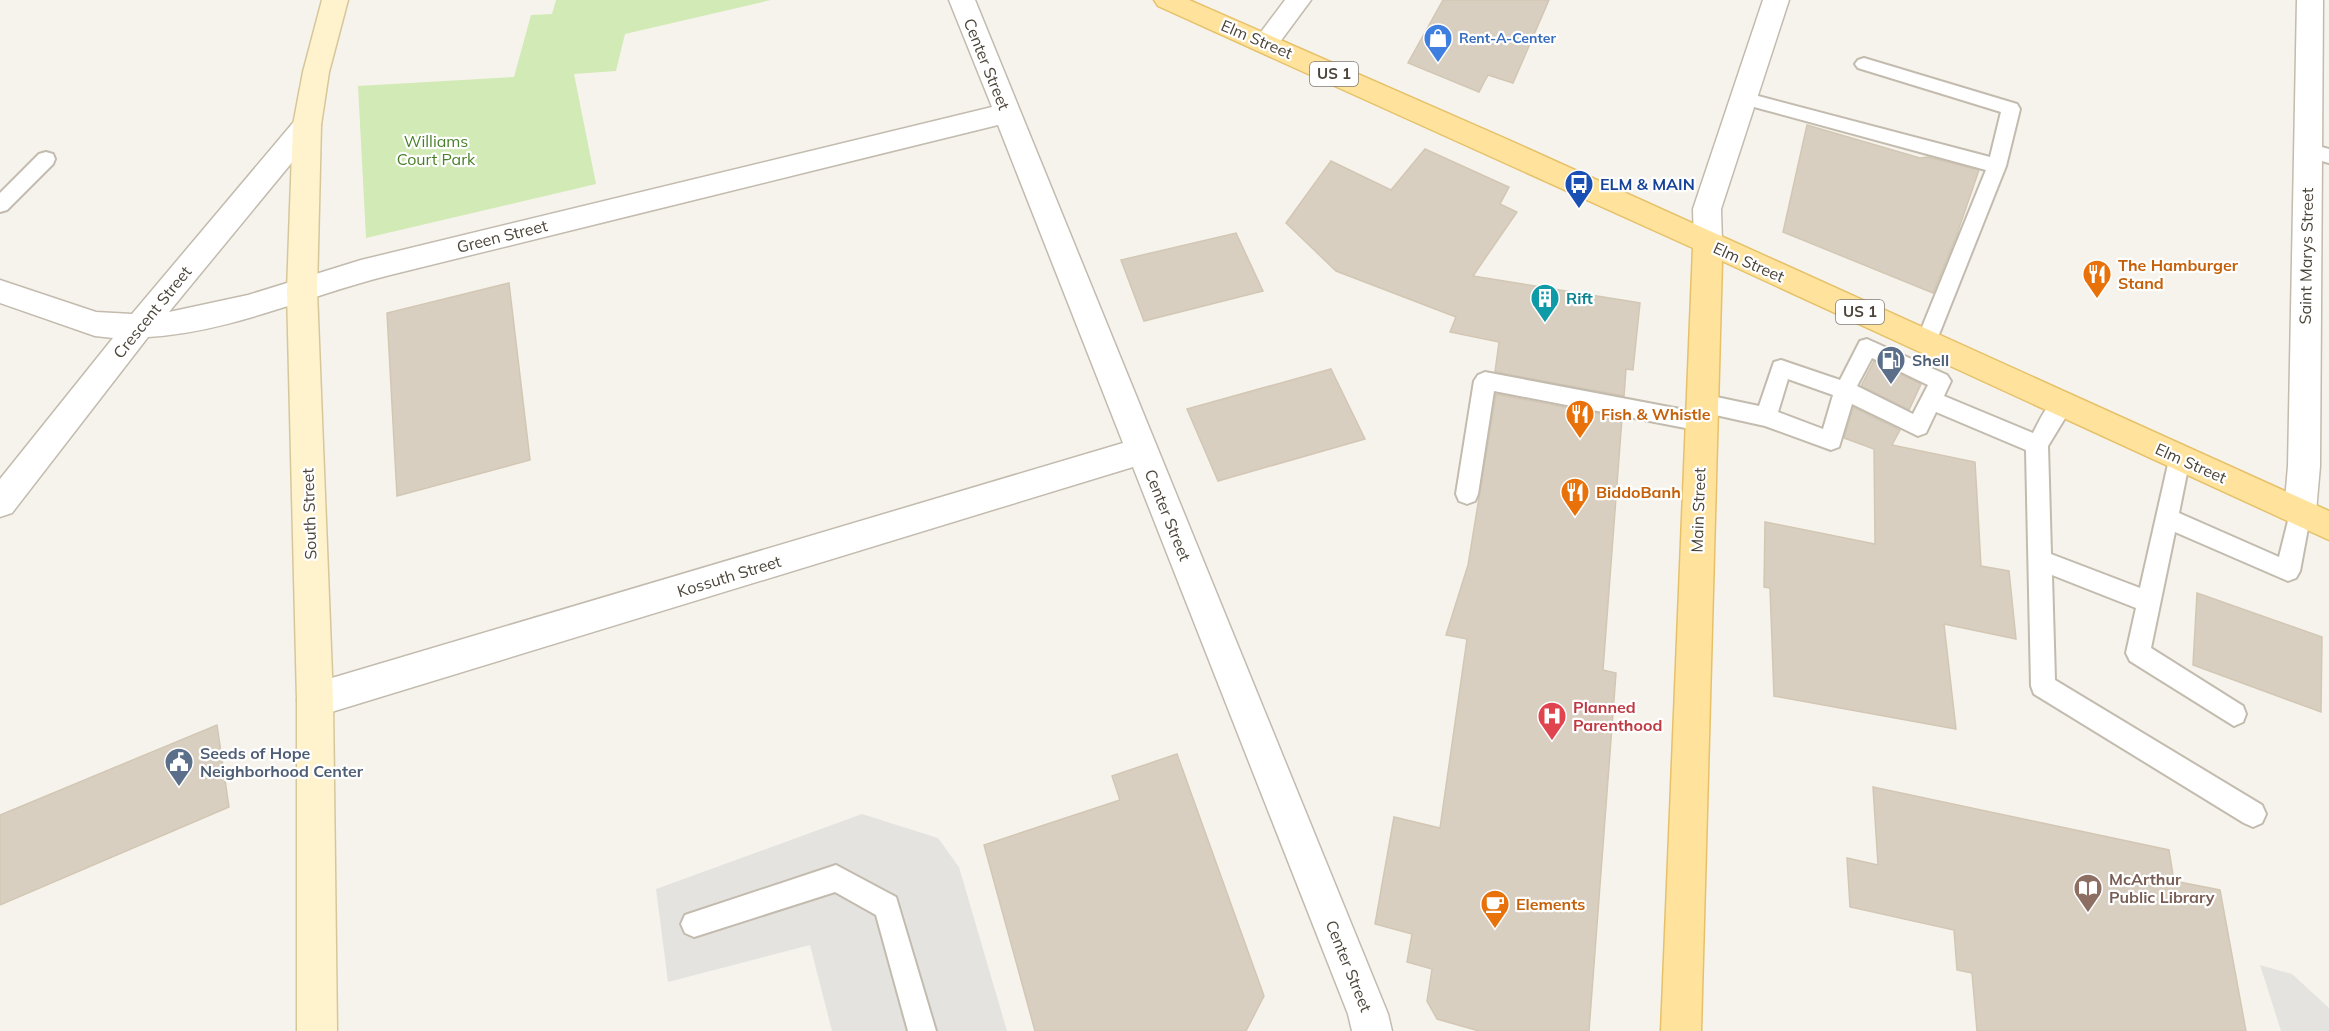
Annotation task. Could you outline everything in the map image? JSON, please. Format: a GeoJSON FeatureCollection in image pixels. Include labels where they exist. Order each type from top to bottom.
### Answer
{"type":"FeatureCollection","features":[{"type":"Feature","properties":{"kind":"main road","name":"Elm Street"},"geometry":{"type":"LineString","coordinates":[[1167,0],[1708,243],[1875,335],[1926,342],[2329,526]]}},
{"type":"Feature","properties":{"kind":"main road","name":"Main Street"},"geometry":{"type":"LineString","coordinates":[[1681,1031],[1708,243]]}},
{"type":"Feature","properties":{"kind":"street","name":"South Street"},"geometry":{"type":"LineString","coordinates":[[317,1031],[315,700],[303,291],[308,125],[316,72],[335,0]]}},
{"type":"Feature","properties":{"kind":"street","name":"Center Street"},"geometry":{"type":"LineString","coordinates":[[962,0],[1368,1014],[1372,1031]]}},
{"type":"Feature","properties":{"kind":"street"},"geometry":{"type":"LineString","coordinates":[[1265,44],[1298,0]]}},
{"type":"Feature","properties":{"kind":"street","name":"Main Street"},"geometry":{"type":"LineString","coordinates":[[1708,243],[1707,209],[1776,0]]}},
{"type":"Feature","properties":{"kind":"street"},"geometry":{"type":"LineString","coordinates":[[2310,0],[2329,4]]}},
{"type":"Feature","properties":{"kind":"street","name":"Saint Marys Street"},"geometry":{"type":"LineString","coordinates":[[2300,512],[2318,153],[2310,0]]}},
{"type":"Feature","properties":{"kind":"street","name":"Green Street"},"geometry":{"type":"LineString","coordinates":[[0,291],[95,324],[139,327],[172,324],[232,311],[303,291],[361,271],[1007,113]]}},
{"type":"Feature","properties":{"kind":"street","name":"Crescent Street"},"geometry":{"type":"LineString","coordinates":[[0,502],[139,327],[308,125]]}},
{"type":"Feature","properties":{"kind":"street","name":"Kossuth Street"},"geometry":{"type":"LineString","coordinates":[[315,700],[1142,451]]}},
{"type":"Feature","properties":{"kind":"lane"},"geometry":{"type":"LineString","coordinates":[[1864,64],[2011,109],[1997,166],[1926,342]]}},
{"type":"Feature","properties":{"kind":"lane"},"geometry":{"type":"LineString","coordinates":[[1743,98],[1997,166]]}},
{"type":"Feature","properties":{"kind":"lane"},"geometry":{"type":"LineString","coordinates":[[0,205],[46,159]]}},
{"type":"Feature","properties":{"kind":"lane"},"geometry":{"type":"LineString","coordinates":[[1467,494],[1485,381],[1701,413],[1766,417],[1831,441],[1845,390],[1875,335],[1936,391],[2037,445]]}},
{"type":"Feature","properties":{"kind":"lane"},"geometry":{"type":"LineString","coordinates":[[1766,417],[1781,368],[1845,390],[1918,427],[1953,355]]}},
{"type":"Feature","properties":{"kind":"lane"},"geometry":{"type":"LineString","coordinates":[[2062,405],[2037,445],[2043,686],[2253,814]]}},
{"type":"Feature","properties":{"kind":"lane"},"geometry":{"type":"LineString","coordinates":[[2179,458],[2138,653],[2234,714]]}},
{"type":"Feature","properties":{"kind":"lane"},"geometry":{"type":"LineString","coordinates":[[2166,518],[2288,571],[2300,512]]}},
{"type":"Feature","properties":{"kind":"lane"},"geometry":{"type":"LineString","coordinates":[[2041,560],[2149,602]]}},
{"type":"Feature","properties":{"kind":"lane"},"geometry":{"type":"LineString","coordinates":[[694,924],[836,878],[887,906],[922,1031]]}},
{"type":"Feature","properties":{"kind":"green space","name":"Williams Court Park"},"geometry":{"type":"Polygon","coordinates":[[[556,0],[771,0],[625,34],[616,71],[574,74],[596,184],[366,238],[358,86],[514,77],[531,15],[552,14],[556,0]]]}},
{"type":"Feature","properties":{"kind":"shaded area"},"geometry":{"type":"Polygon","coordinates":[[[862,814],[938,838],[959,867],[1007,1031],[832,1031],[810,945],[668,982],[656,889],[862,814]]]}},
{"type":"Feature","properties":{"kind":"shaded area"},"geometry":{"type":"Polygon","coordinates":[[[2260,965],[2292,974],[2329,1008],[2329,1031],[2281,1031],[2260,965]]]}},
{"type":"Feature","properties":{"kind":"building"},"geometry":{"type":"Polygon","coordinates":[[[1443,0],[1549,0],[1513,83],[1488,75],[1479,92],[1408,63],[1443,0]]]}},
{"type":"Feature","properties":{"kind":"building"},"geometry":{"type":"Polygon","coordinates":[[[1807,125],[1920,158],[1928,157],[1979,170],[1956,237],[1933,293],[1783,232],[1807,125]]]}},
{"type":"Feature","properties":{"kind":"building"},"geometry":{"type":"Polygon","coordinates":[[[1425,149],[1509,187],[1500,204],[1517,212],[1473,276],[1640,303],[1633,370],[1626,369],[1624,396],[1495,372],[1499,342],[1450,332],[1456,317],[1336,271],[1286,223],[1331,161],[1391,190],[1425,149]]]}},
{"type":"Feature","properties":{"kind":"building"},"geometry":{"type":"Polygon","coordinates":[[[1236,233],[1263,291],[1144,321],[1121,260],[1236,233]]]}},
{"type":"Feature","properties":{"kind":"building"},"geometry":{"type":"Polygon","coordinates":[[[509,283],[530,460],[397,496],[387,313],[509,283]]]}},
{"type":"Feature","properties":{"kind":"building","name":"Shell"},"geometry":{"type":"Polygon","coordinates":[[[1874,361],[1921,384],[1909,410],[1861,386],[1874,361]]]}},
{"type":"Feature","properties":{"kind":"building"},"geometry":{"type":"Polygon","coordinates":[[[1331,369],[1365,439],[1218,481],[1187,409],[1331,369]]]}},
{"type":"Feature","properties":{"kind":"building"},"geometry":{"type":"Polygon","coordinates":[[[1496,394],[1622,418],[1603,670],[1616,673],[1589,1031],[1479,1031],[1437,1019],[1427,1001],[1432,969],[1407,962],[1412,934],[1375,924],[1394,817],[1440,828],[1467,639],[1446,635],[1468,565],[1496,394]]]}},
{"type":"Feature","properties":{"kind":"building"},"geometry":{"type":"Polygon","coordinates":[[[1853,407],[1900,430],[1892,445],[1975,462],[1981,566],[2009,571],[2016,639],[1944,624],[1956,729],[1774,696],[1770,588],[1764,587],[1765,522],[1875,544],[1874,449],[1844,438],[1853,407]]]}},
{"type":"Feature","properties":{"kind":"building"},"geometry":{"type":"Polygon","coordinates":[[[2197,593],[2322,637],[2321,712],[2193,665],[2197,593]]]}},
{"type":"Feature","properties":{"kind":"building"},"geometry":{"type":"Polygon","coordinates":[[[217,725],[229,807],[0,905],[0,815],[217,725]]]}},
{"type":"Feature","properties":{"kind":"building"},"geometry":{"type":"Polygon","coordinates":[[[1177,754],[1264,996],[1246,1031],[1035,1031],[984,845],[1120,800],[1112,776],[1177,754]]]}},
{"type":"Feature","properties":{"kind":"building","name":"McArthur Public Library"},"geometry":{"type":"Polygon","coordinates":[[[1873,787],[2169,850],[2174,881],[2220,890],[2246,1031],[1977,1031],[1972,973],[1957,970],[1954,930],[1850,907],[1847,858],[1878,865],[1873,787]]]}},
{"type":"Feature","properties":{"kind":"place","name":"Rent-A-Center"},"geometry":{"type":"Point","coordinates":[1438,64]}},
{"type":"Feature","properties":{"kind":"place","name":"ELM & MAIN"},"geometry":{"type":"Point","coordinates":[1579,210]}},
{"type":"Feature","properties":{"kind":"place","name":"The Hamburger Stand"},"geometry":{"type":"Point","coordinates":[2097,300]}},
{"type":"Feature","properties":{"kind":"place","name":"Rift"},"geometry":{"type":"Point","coordinates":[1545,324]}},
{"type":"Feature","properties":{"kind":"place","name":"Shell"},"geometry":{"type":"Point","coordinates":[1891,386]}},
{"type":"Feature","properties":{"kind":"place","name":"Fish & Whistle"},"geometry":{"type":"Point","coordinates":[1580,440]}},
{"type":"Feature","properties":{"kind":"place","name":"BiddoBanh"},"geometry":{"type":"Point","coordinates":[1575,518]}},
{"type":"Feature","properties":{"kind":"place","name":"Planned Parenthood"},"geometry":{"type":"Point","coordinates":[1552,742]}},
{"type":"Feature","properties":{"kind":"place","name":"Seeds of Hope Neighborhood Center"},"geometry":{"type":"Point","coordinates":[179,788]}},
{"type":"Feature","properties":{"kind":"place","name":"McArthur Public Library"},"geometry":{"type":"Point","coordinates":[2088,914]}},
{"type":"Feature","properties":{"kind":"place","name":"Elements"},"geometry":{"type":"Point","coordinates":[1495,930]}}]}
